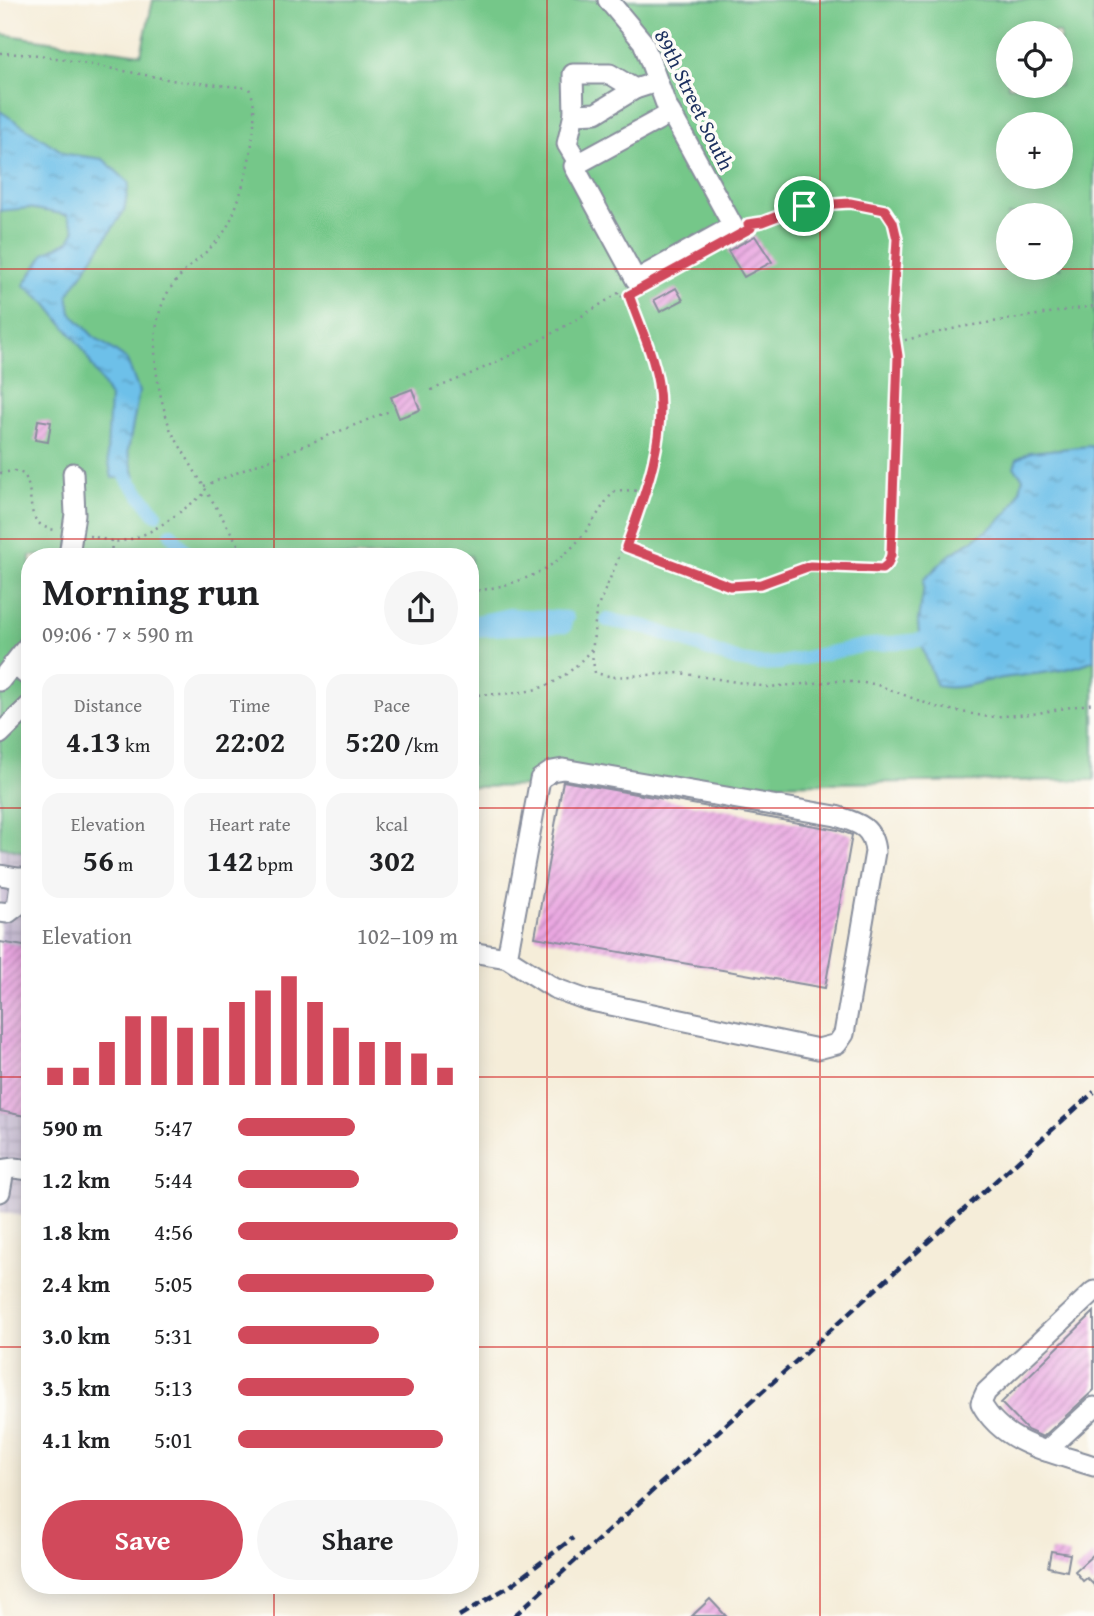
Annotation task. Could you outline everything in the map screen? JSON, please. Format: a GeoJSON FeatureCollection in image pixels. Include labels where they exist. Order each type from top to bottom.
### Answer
{"type":"FeatureCollection","features":[{"type":"Feature","properties":{"kind":"street","name":"89th Street South"},"geometry":{"type":"LineString","coordinates":[[608,0],[643,42],[671,113],[742,227]]}},
{"type":"Feature","properties":{"kind":"street"},"geometry":{"type":"LineString","coordinates":[[579,163],[568,144],[574,114],[573,74],[610,74],[635,89]]}},
{"type":"Feature","properties":{"kind":"street"},"geometry":{"type":"LineString","coordinates":[[574,114],[596,113],[635,89],[657,82]]}},
{"type":"Feature","properties":{"kind":"street"},"geometry":{"type":"LineString","coordinates":[[671,113],[574,166],[636,280],[742,227]]}},
{"type":"Feature","properties":{"kind":"street"},"geometry":{"type":"LineString","coordinates":[[70,548],[75,514],[73,473]]}},
{"type":"Feature","properties":{"kind":"street"},"geometry":{"type":"LineString","coordinates":[[0,681],[21,655]]}},
{"type":"Feature","properties":{"kind":"street"},"geometry":{"type":"LineString","coordinates":[[14,664],[21,670]]}},
{"type":"Feature","properties":{"kind":"street"},"geometry":{"type":"LineString","coordinates":[[0,734],[21,714]]}},
{"type":"Feature","properties":{"kind":"street"},"geometry":{"type":"LineString","coordinates":[[479,953],[507,958],[554,988],[587,1000],[818,1048],[837,1044],[844,1034],[875,852],[874,839],[863,824],[836,816],[563,769],[552,771],[540,779],[507,958]]}},
{"type":"Feature","properties":{"kind":"street"},"geometry":{"type":"LineString","coordinates":[[0,875],[21,878]]}},
{"type":"Feature","properties":{"kind":"street"},"geometry":{"type":"LineString","coordinates":[[0,912],[8,913],[17,906],[21,894]]}},
{"type":"Feature","properties":{"kind":"street"},"geometry":{"type":"LineString","coordinates":[[0,1192],[2,1170],[21,1170]]}},
{"type":"Feature","properties":{"kind":"street"},"geometry":{"type":"LineString","coordinates":[[1094,1292],[986,1392],[981,1403],[991,1422],[1019,1441],[1094,1466]]}},
{"type":"Feature","properties":{"kind":"street"},"geometry":{"type":"LineString","coordinates":[[1046,1451],[1094,1407]]}},
{"type":"Feature","properties":{"kind":"path"},"geometry":{"type":"LineString","coordinates":[[0,52],[40,55],[177,81],[240,87],[249,89],[254,97],[256,109],[248,170],[224,233],[178,277],[164,299],[158,320],[157,362],[163,409],[172,431],[240,548]]}},
{"type":"Feature","properties":{"kind":"path"},"geometry":{"type":"LineString","coordinates":[[626,547],[730,586],[761,584],[810,566],[882,569],[888,564],[891,555],[897,342],[892,318],[897,239],[893,222],[885,210],[850,203],[804,206],[742,227]]}},
{"type":"Feature","properties":{"kind":"path"},"geometry":{"type":"LineString","coordinates":[[431,390],[486,369],[536,344],[620,292],[623,299],[629,295],[658,382],[656,437],[646,491],[626,547],[596,611],[592,666],[595,673],[602,676],[680,673],[768,687],[839,681],[875,684],[936,707],[988,717],[1032,714],[1094,704]]}},
{"type":"Feature","properties":{"kind":"path"},"geometry":{"type":"LineString","coordinates":[[897,342],[961,327],[1094,306]]}},
{"type":"Feature","properties":{"kind":"path"},"geometry":{"type":"LineString","coordinates":[[204,486],[392,410]]}},
{"type":"Feature","properties":{"kind":"path"},"geometry":{"type":"LineString","coordinates":[[0,473],[15,471],[23,474],[29,483],[33,519],[39,525],[50,529]]}},
{"type":"Feature","properties":{"kind":"path"},"geometry":{"type":"LineString","coordinates":[[479,590],[512,584],[550,568],[587,530],[616,490],[646,491]]}},
{"type":"Feature","properties":{"kind":"path"},"geometry":{"type":"LineString","coordinates":[[95,536],[123,541],[155,530],[207,492]]}},
{"type":"Feature","properties":{"kind":"path"},"geometry":{"type":"LineString","coordinates":[[112,541],[112,548]]}},
{"type":"Feature","properties":{"kind":"path"},"geometry":{"type":"LineString","coordinates":[[479,695],[523,693],[550,686],[574,671],[594,646]]}},
{"type":"Feature","properties":{"kind":"shaded area"},"geometry":{"type":"Polygon","coordinates":[[[0,847],[21,851],[21,1216],[0,1212],[0,847]]]}},
{"type":"Feature","properties":{"kind":"green space"},"geometry":{"type":"Polygon","coordinates":[[[153,0],[1094,0],[1094,780],[479,787],[479,548],[21,548],[21,851],[0,847],[0,34],[141,54],[153,0]]]}},
{"type":"Feature","properties":{"kind":"water"},"geometry":{"type":"Polygon","coordinates":[[[0,111],[66,154],[103,159],[129,183],[124,211],[68,295],[71,313],[93,336],[127,360],[139,392],[128,451],[135,478],[112,478],[107,453],[110,397],[82,348],[46,303],[24,285],[45,253],[69,241],[75,230],[67,215],[29,208],[0,211],[0,111]]]}},
{"type":"Feature","properties":{"kind":"water"},"geometry":{"type":"Polygon","coordinates":[[[1090,446],[1094,448],[1094,660],[1058,671],[960,687],[937,686],[920,639],[918,618],[923,580],[951,554],[996,524],[1013,505],[1023,478],[1014,467],[1017,459],[1030,452],[1090,446]]]}},
{"type":"Feature","properties":{"kind":"building"},"geometry":{"type":"Polygon","coordinates":[[[755,236],[772,262],[744,277],[728,251],[755,236]]]}},
{"type":"Feature","properties":{"kind":"building"},"geometry":{"type":"Polygon","coordinates":[[[676,288],[683,300],[660,312],[654,300],[676,288]]]}},
{"type":"Feature","properties":{"kind":"building"},"geometry":{"type":"Polygon","coordinates":[[[412,389],[420,410],[399,418],[391,397],[412,389]]]}},
{"type":"Feature","properties":{"kind":"building"},"geometry":{"type":"Polygon","coordinates":[[[38,420],[51,422],[48,442],[35,440],[38,420]]]}},
{"type":"Feature","properties":{"kind":"building"},"geometry":{"type":"Polygon","coordinates":[[[563,781],[838,830],[852,835],[825,988],[535,937],[563,781]]]}},
{"type":"Feature","properties":{"kind":"building"},"geometry":{"type":"Polygon","coordinates":[[[0,942],[21,946],[21,1115],[0,1111],[0,942]]]}},
{"type":"Feature","properties":{"kind":"building"},"geometry":{"type":"Polygon","coordinates":[[[1094,1312],[1094,1390],[1043,1437],[1027,1430],[1001,1403],[1094,1312]]]}},
{"type":"Feature","properties":{"kind":"building"},"geometry":{"type":"Polygon","coordinates":[[[1051,1551],[1070,1554],[1067,1571],[1048,1567],[1051,1551]]]}},
{"type":"Feature","properties":{"kind":"building"},"geometry":{"type":"Polygon","coordinates":[[[1094,1554],[1094,1585],[1087,1578],[1083,1581],[1075,1571],[1094,1554]]]}},
{"type":"Feature","properties":{"kind":"building"},"geometry":{"type":"Polygon","coordinates":[[[710,1599],[726,1616],[692,1616],[710,1599]]]}},
{"type":"Feature","properties":{"kind":"waterway"},"geometry":{"type":"LineString","coordinates":[[121,467],[156,514]]}},
{"type":"Feature","properties":{"kind":"waterway"},"geometry":{"type":"LineString","coordinates":[[171,534],[182,548]]}},
{"type":"Feature","properties":{"kind":"waterway"},"geometry":{"type":"LineString","coordinates":[[479,621],[509,615],[567,618]]}},
{"type":"Feature","properties":{"kind":"waterway"},"geometry":{"type":"LineString","coordinates":[[607,620],[647,627],[736,660],[760,664],[780,663],[862,646],[920,640]]}},
{"type":"Feature","properties":{"kind":"waterway"},"geometry":{"type":"LineString","coordinates":[[479,630],[565,626]]}},
{"type":"Feature","properties":{"kind":"railway"},"geometry":{"type":"LineString","coordinates":[[514,1616],[1094,1092]]}},
{"type":"Feature","properties":{"kind":"railway"},"geometry":{"type":"LineString","coordinates":[[459,1616],[510,1586],[573,1538]]}},
{"type":"Feature","properties":{"kind":"route"},"geometry":{"type":"LineString","coordinates":[[850,203],[873,205],[885,210],[893,222],[897,239],[892,318],[898,356],[891,555],[888,564],[882,569],[810,566],[761,584],[730,586],[668,565],[626,547],[650,477],[659,398],[652,360],[629,295],[751,228],[748,224],[762,222],[784,211],[804,206],[850,203]]}}]}
